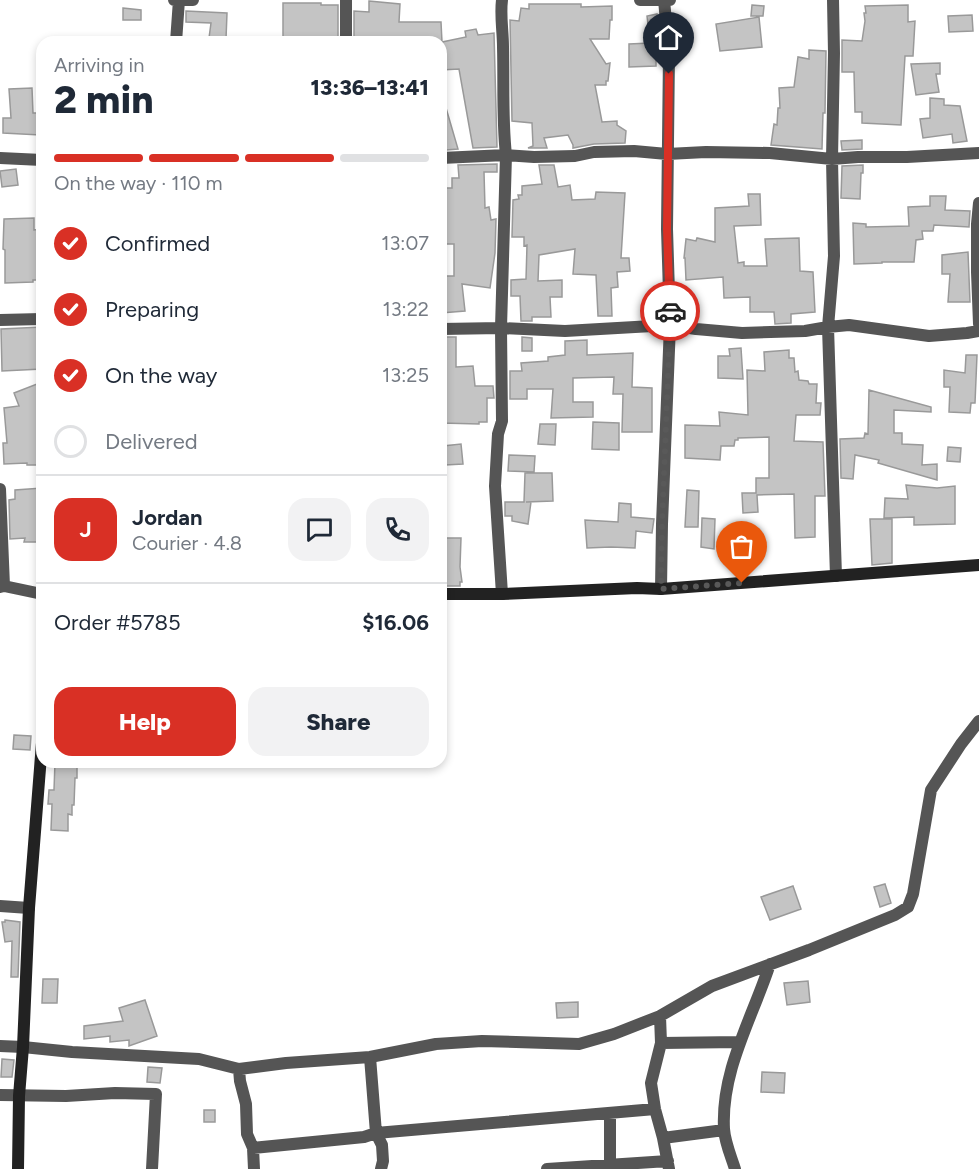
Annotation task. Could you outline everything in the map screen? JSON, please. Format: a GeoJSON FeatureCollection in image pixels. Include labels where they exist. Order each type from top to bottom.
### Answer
{"type":"FeatureCollection","features":[{"type":"Feature","properties":{"kind":"street"},"geometry":{"type":"LineString","coordinates":[[174,0],[193,0]]}},
{"type":"Feature","properties":{"kind":"street"},"geometry":{"type":"LineString","coordinates":[[176,36],[179,0]]}},
{"type":"Feature","properties":{"kind":"street"},"geometry":{"type":"LineString","coordinates":[[346,0],[346,36]]}},
{"type":"Feature","properties":{"kind":"street"},"geometry":{"type":"LineString","coordinates":[[502,0],[503,129],[506,155],[501,328],[502,421],[498,434],[495,486],[502,594]]}},
{"type":"Feature","properties":{"kind":"street"},"geometry":{"type":"LineString","coordinates":[[640,0],[670,0]]}},
{"type":"Feature","properties":{"kind":"street"},"geometry":{"type":"LineString","coordinates":[[661,589],[670,325],[667,154],[669,54],[664,0]]}},
{"type":"Feature","properties":{"kind":"street"},"geometry":{"type":"LineString","coordinates":[[833,0],[834,256],[828,327],[836,576]]}},
{"type":"Feature","properties":{"kind":"street"},"geometry":{"type":"LineString","coordinates":[[447,158],[506,155],[575,156],[594,152],[634,151],[667,154],[770,153],[832,159],[979,153]]}},
{"type":"Feature","properties":{"kind":"street"},"geometry":{"type":"LineString","coordinates":[[0,158],[36,160]]}},
{"type":"Feature","properties":{"kind":"street"},"geometry":{"type":"LineString","coordinates":[[979,203],[977,272],[979,324]]}},
{"type":"Feature","properties":{"kind":"street"},"geometry":{"type":"LineString","coordinates":[[0,320],[36,319]]}},
{"type":"Feature","properties":{"kind":"street"},"geometry":{"type":"LineString","coordinates":[[447,329],[501,328],[565,331],[670,325],[741,333],[805,331],[849,325],[929,336],[979,331]]}},
{"type":"Feature","properties":{"kind":"street"},"geometry":{"type":"LineString","coordinates":[[0,489],[2,586],[36,593]]}},
{"type":"Feature","properties":{"kind":"street"},"geometry":{"type":"LineString","coordinates":[[447,594],[661,589],[979,565]]}},
{"type":"Feature","properties":{"kind":"street"},"geometry":{"type":"LineString","coordinates":[[0,1046],[199,1059],[239,1069],[370,1057],[436,1044],[482,1041],[579,1044],[614,1034],[660,1016],[712,986],[895,915],[908,907],[913,894],[931,790],[979,721]]}},
{"type":"Feature","properties":{"kind":"street"},"geometry":{"type":"LineString","coordinates":[[18,1169],[19,1096],[29,909],[40,768]]}},
{"type":"Feature","properties":{"kind":"street"},"geometry":{"type":"LineString","coordinates":[[0,906],[29,909]]}},
{"type":"Feature","properties":{"kind":"street"},"geometry":{"type":"LineString","coordinates":[[735,1169],[724,1130],[725,1093],[732,1063],[762,990],[770,964]]}},
{"type":"Feature","properties":{"kind":"street"},"geometry":{"type":"LineString","coordinates":[[547,1169],[610,1165],[668,1165],[651,1083],[661,1043],[660,1016]]}},
{"type":"Feature","properties":{"kind":"street"},"geometry":{"type":"LineString","coordinates":[[661,1043],[740,1042]]}},
{"type":"Feature","properties":{"kind":"street"},"geometry":{"type":"LineString","coordinates":[[370,1057],[376,1133],[382,1145],[381,1169]]}},
{"type":"Feature","properties":{"kind":"street"},"geometry":{"type":"LineString","coordinates":[[239,1069],[246,1104],[247,1134],[253,1148],[254,1169]]}},
{"type":"Feature","properties":{"kind":"street"},"geometry":{"type":"LineString","coordinates":[[0,1095],[156,1094],[152,1169]]}},
{"type":"Feature","properties":{"kind":"street"},"geometry":{"type":"LineString","coordinates":[[253,1148],[364,1137],[376,1133],[655,1109]]}},
{"type":"Feature","properties":{"kind":"street"},"geometry":{"type":"LineString","coordinates":[[610,1113],[610,1165]]}},
{"type":"Feature","properties":{"kind":"street"},"geometry":{"type":"LineString","coordinates":[[663,1138],[724,1130]]}},
{"type":"Feature","properties":{"kind":"building"},"geometry":{"type":"Polygon","coordinates":[[[369,1],[400,4],[399,22],[441,22],[442,36],[354,36],[354,11],[369,12],[369,1]]]}},
{"type":"Feature","properties":{"kind":"building"},"geometry":{"type":"Polygon","coordinates":[[[283,3],[338,5],[338,36],[283,36],[283,3]]]}},
{"type":"Feature","properties":{"kind":"building"},"geometry":{"type":"Polygon","coordinates":[[[529,4],[612,6],[609,39],[590,39],[606,64],[610,63],[606,85],[595,85],[602,122],[617,121],[617,125],[626,131],[625,143],[594,144],[573,148],[568,135],[544,138],[547,148],[528,148],[533,146],[532,123],[512,121],[510,20],[519,21],[521,8],[529,9],[529,4]]]}},
{"type":"Feature","properties":{"kind":"building"},"geometry":{"type":"Polygon","coordinates":[[[752,5],[764,6],[763,16],[751,16],[752,5]]]}},
{"type":"Feature","properties":{"kind":"building"},"geometry":{"type":"Polygon","coordinates":[[[908,5],[908,22],[915,21],[913,56],[905,56],[901,125],[862,123],[862,112],[855,112],[854,72],[842,72],[842,40],[862,41],[865,6],[908,5]]]}},
{"type":"Feature","properties":{"kind":"building"},"geometry":{"type":"Polygon","coordinates":[[[123,8],[141,10],[141,20],[123,20],[123,8]]]}},
{"type":"Feature","properties":{"kind":"building"},"geometry":{"type":"Polygon","coordinates":[[[186,11],[227,13],[226,36],[209,36],[211,23],[186,22],[186,11]]]}},
{"type":"Feature","properties":{"kind":"building"},"geometry":{"type":"Polygon","coordinates":[[[657,14],[659,32],[649,33],[647,16],[657,14]]]}},
{"type":"Feature","properties":{"kind":"building"},"geometry":{"type":"Polygon","coordinates":[[[972,15],[973,31],[949,32],[948,16],[972,15]]]}},
{"type":"Feature","properties":{"kind":"building"},"geometry":{"type":"Polygon","coordinates":[[[759,17],[762,47],[720,51],[716,24],[759,17]]]}},
{"type":"Feature","properties":{"kind":"building"},"geometry":{"type":"Polygon","coordinates":[[[476,29],[478,35],[494,33],[497,147],[473,148],[459,69],[447,70],[447,41],[466,37],[465,31],[476,29]]]}},
{"type":"Feature","properties":{"kind":"building"},"geometry":{"type":"Polygon","coordinates":[[[650,43],[652,54],[656,54],[656,66],[629,67],[629,44],[650,43]]]}},
{"type":"Feature","properties":{"kind":"building"},"geometry":{"type":"Polygon","coordinates":[[[809,50],[826,51],[822,149],[771,145],[774,124],[777,125],[778,108],[780,108],[779,88],[794,87],[798,57],[809,59],[809,50]]]}},
{"type":"Feature","properties":{"kind":"building"},"geometry":{"type":"Polygon","coordinates":[[[940,63],[940,74],[936,74],[939,92],[916,95],[911,64],[940,63]]]}},
{"type":"Feature","properties":{"kind":"building"},"geometry":{"type":"Polygon","coordinates":[[[32,88],[33,113],[36,113],[36,135],[3,133],[3,118],[11,118],[9,89],[32,88]]]}},
{"type":"Feature","properties":{"kind":"building"},"geometry":{"type":"Polygon","coordinates":[[[930,98],[944,99],[944,105],[960,106],[967,141],[953,143],[952,134],[923,138],[920,119],[930,118],[930,98]]]}},
{"type":"Feature","properties":{"kind":"building"},"geometry":{"type":"Polygon","coordinates":[[[447,111],[458,149],[447,150],[447,111]]]}},
{"type":"Feature","properties":{"kind":"building"},"geometry":{"type":"Polygon","coordinates":[[[862,140],[862,149],[842,150],[841,141],[862,140]]]}},
{"type":"Feature","properties":{"kind":"building"},"geometry":{"type":"Polygon","coordinates":[[[497,164],[497,172],[484,172],[485,208],[489,207],[491,220],[496,219],[495,253],[490,288],[462,284],[465,311],[447,312],[447,276],[454,276],[454,244],[447,244],[447,188],[452,188],[452,178],[459,178],[458,165],[497,164]]]}},
{"type":"Feature","properties":{"kind":"building"},"geometry":{"type":"Polygon","coordinates":[[[539,165],[554,165],[558,187],[570,185],[572,200],[595,199],[596,192],[625,193],[621,258],[629,258],[630,271],[617,272],[618,287],[611,288],[612,316],[598,316],[596,275],[573,274],[575,249],[539,255],[538,281],[562,280],[562,297],[550,297],[551,317],[532,317],[532,321],[521,321],[520,296],[511,296],[511,280],[526,279],[527,245],[524,246],[524,237],[512,237],[513,200],[519,199],[518,195],[522,195],[522,186],[542,184],[539,165]]]}},
{"type":"Feature","properties":{"kind":"building"},"geometry":{"type":"Polygon","coordinates":[[[863,165],[860,199],[841,198],[842,166],[863,165]]]}},
{"type":"Feature","properties":{"kind":"building"},"geometry":{"type":"Polygon","coordinates":[[[16,169],[18,185],[2,187],[0,171],[16,169]]]}},
{"type":"Feature","properties":{"kind":"building"},"geometry":{"type":"Polygon","coordinates":[[[748,194],[760,194],[761,225],[734,226],[738,263],[744,262],[744,266],[767,266],[765,239],[799,238],[800,271],[813,272],[815,312],[791,314],[791,323],[775,324],[774,312],[750,312],[750,297],[724,298],[723,277],[686,280],[684,258],[686,239],[696,241],[697,238],[715,242],[715,208],[749,206],[748,194]]]}},
{"type":"Feature","properties":{"kind":"building"},"geometry":{"type":"Polygon","coordinates":[[[930,196],[946,196],[945,210],[970,211],[969,227],[934,225],[933,231],[922,231],[923,239],[916,240],[914,262],[854,264],[853,223],[866,224],[866,227],[909,226],[908,207],[930,206],[930,196]]]}},
{"type":"Feature","properties":{"kind":"building"},"geometry":{"type":"Polygon","coordinates":[[[34,218],[36,280],[33,282],[5,283],[4,219],[34,218]]]}},
{"type":"Feature","properties":{"kind":"building"},"geometry":{"type":"Polygon","coordinates":[[[968,252],[970,302],[948,302],[950,274],[942,274],[942,255],[968,252]]]}},
{"type":"Feature","properties":{"kind":"building"},"geometry":{"type":"Polygon","coordinates":[[[36,327],[36,369],[2,371],[1,329],[36,327]]]}},
{"type":"Feature","properties":{"kind":"building"},"geometry":{"type":"Polygon","coordinates":[[[447,337],[456,337],[456,367],[473,366],[475,386],[493,386],[494,398],[487,398],[487,422],[479,422],[479,424],[447,423],[447,337]]]}},
{"type":"Feature","properties":{"kind":"building"},"geometry":{"type":"Polygon","coordinates":[[[522,337],[532,338],[532,351],[522,351],[522,337]]]}},
{"type":"Feature","properties":{"kind":"building"},"geometry":{"type":"Polygon","coordinates":[[[587,340],[587,355],[633,353],[632,387],[652,388],[652,432],[622,432],[623,394],[613,394],[614,377],[573,378],[573,402],[593,402],[593,417],[551,418],[553,389],[527,389],[527,399],[510,399],[510,371],[522,371],[521,363],[548,361],[548,357],[565,355],[565,341],[587,340]]]}},
{"type":"Feature","properties":{"kind":"building"},"geometry":{"type":"Polygon","coordinates":[[[741,348],[743,379],[718,378],[718,356],[730,356],[729,349],[741,348]]]}},
{"type":"Feature","properties":{"kind":"building"},"geometry":{"type":"Polygon","coordinates":[[[789,350],[789,358],[794,358],[795,372],[798,371],[799,380],[817,384],[816,403],[821,403],[820,415],[796,415],[794,441],[823,442],[825,496],[815,496],[815,537],[795,538],[794,494],[757,495],[758,512],[743,513],[742,493],[756,493],[756,478],[769,478],[769,437],[738,438],[734,446],[721,446],[720,460],[685,458],[685,425],[720,426],[719,412],[748,415],[747,370],[765,371],[764,352],[789,350]]]}},
{"type":"Feature","properties":{"kind":"building"},"geometry":{"type":"Polygon","coordinates":[[[966,355],[977,355],[975,403],[971,403],[970,413],[949,412],[950,387],[944,387],[944,370],[965,373],[966,355]]]}},
{"type":"Feature","properties":{"kind":"building"},"geometry":{"type":"Polygon","coordinates":[[[36,384],[36,465],[4,464],[3,443],[7,443],[4,408],[19,406],[14,393],[36,384]]]}},
{"type":"Feature","properties":{"kind":"building"},"geometry":{"type":"Polygon","coordinates":[[[869,390],[931,407],[931,412],[894,410],[894,433],[902,433],[902,444],[923,445],[922,465],[937,464],[937,480],[878,463],[879,460],[855,455],[853,479],[841,478],[840,439],[864,438],[865,433],[868,434],[869,390]]]}},
{"type":"Feature","properties":{"kind":"building"},"geometry":{"type":"Polygon","coordinates":[[[593,422],[619,423],[619,450],[592,449],[593,422]]]}},
{"type":"Feature","properties":{"kind":"building"},"geometry":{"type":"Polygon","coordinates":[[[540,424],[556,424],[555,445],[538,444],[540,424]]]}},
{"type":"Feature","properties":{"kind":"building"},"geometry":{"type":"Polygon","coordinates":[[[461,444],[463,464],[447,465],[447,446],[461,444]]]}},
{"type":"Feature","properties":{"kind":"building"},"geometry":{"type":"Polygon","coordinates":[[[948,447],[961,448],[960,462],[947,461],[948,447]]]}},
{"type":"Feature","properties":{"kind":"building"},"geometry":{"type":"Polygon","coordinates":[[[509,455],[535,456],[534,472],[508,471],[509,455]]]}},
{"type":"Feature","properties":{"kind":"building"},"geometry":{"type":"Polygon","coordinates":[[[525,473],[552,473],[553,501],[526,502],[531,502],[528,524],[512,521],[512,516],[505,516],[505,502],[524,502],[525,473]]]}},
{"type":"Feature","properties":{"kind":"building"},"geometry":{"type":"Polygon","coordinates":[[[906,485],[937,488],[955,486],[955,524],[914,525],[914,517],[884,518],[885,498],[908,499],[906,485]]]}},
{"type":"Feature","properties":{"kind":"building"},"geometry":{"type":"Polygon","coordinates":[[[36,488],[36,542],[24,542],[25,538],[10,539],[9,500],[15,499],[15,490],[36,488]]]}},
{"type":"Feature","properties":{"kind":"building"},"geometry":{"type":"Polygon","coordinates":[[[687,490],[699,491],[698,527],[685,527],[687,490]]]}},
{"type":"Feature","properties":{"kind":"building"},"geometry":{"type":"Polygon","coordinates":[[[619,503],[631,504],[631,517],[654,519],[652,533],[636,531],[635,548],[587,548],[585,520],[618,522],[619,503]]]}},
{"type":"Feature","properties":{"kind":"building"},"geometry":{"type":"Polygon","coordinates":[[[702,518],[715,519],[714,549],[701,547],[702,518]]]}},
{"type":"Feature","properties":{"kind":"building"},"geometry":{"type":"Polygon","coordinates":[[[870,519],[892,519],[892,563],[872,565],[870,519]]]}},
{"type":"Feature","properties":{"kind":"building"},"geometry":{"type":"Polygon","coordinates":[[[447,538],[461,538],[462,582],[460,586],[447,586],[447,538]]]}},
{"type":"Feature","properties":{"kind":"building"},"geometry":{"type":"Polygon","coordinates":[[[14,735],[31,736],[30,750],[13,749],[14,735]]]}},
{"type":"Feature","properties":{"kind":"building"},"geometry":{"type":"Polygon","coordinates":[[[55,768],[77,768],[74,805],[72,805],[72,815],[68,814],[68,831],[51,830],[52,804],[48,804],[49,790],[54,790],[55,768]]]}},
{"type":"Feature","properties":{"kind":"building"},"geometry":{"type":"Polygon","coordinates":[[[885,884],[891,903],[880,907],[874,887],[885,884]]]}},
{"type":"Feature","properties":{"kind":"building"},"geometry":{"type":"Polygon","coordinates":[[[793,886],[801,909],[770,920],[761,897],[793,886]]]}},
{"type":"Feature","properties":{"kind":"building"},"geometry":{"type":"Polygon","coordinates":[[[5,920],[20,922],[18,977],[11,977],[12,941],[5,942],[2,922],[5,920]]]}},
{"type":"Feature","properties":{"kind":"building"},"geometry":{"type":"Polygon","coordinates":[[[43,979],[58,979],[57,1003],[42,1003],[43,979]]]}},
{"type":"Feature","properties":{"kind":"building"},"geometry":{"type":"Polygon","coordinates":[[[808,981],[810,1002],[787,1005],[784,983],[808,981]]]}},
{"type":"Feature","properties":{"kind":"building"},"geometry":{"type":"Polygon","coordinates":[[[145,1000],[157,1036],[129,1046],[129,1040],[110,1042],[110,1036],[84,1039],[84,1026],[123,1021],[119,1008],[145,1000]]]}},
{"type":"Feature","properties":{"kind":"building"},"geometry":{"type":"Polygon","coordinates":[[[578,1002],[578,1017],[557,1018],[556,1003],[578,1002]]]}},
{"type":"Feature","properties":{"kind":"building"},"geometry":{"type":"Polygon","coordinates":[[[2,1059],[14,1060],[12,1077],[1,1077],[2,1059]]]}},
{"type":"Feature","properties":{"kind":"building"},"geometry":{"type":"Polygon","coordinates":[[[148,1067],[162,1068],[160,1083],[147,1082],[148,1067]]]}},
{"type":"Feature","properties":{"kind":"building"},"geometry":{"type":"Polygon","coordinates":[[[762,1072],[785,1073],[784,1093],[761,1092],[762,1072]]]}},
{"type":"Feature","properties":{"kind":"building"},"geometry":{"type":"Polygon","coordinates":[[[204,1110],[215,1110],[215,1122],[204,1122],[204,1110]]]}},
{"type":"Feature","properties":{"kind":"way so far"},"geometry":{"type":"LineString","coordinates":[[670,311],[661,589],[742,583]]}},
{"type":"Feature","properties":{"kind":"route"},"geometry":{"type":"LineString","coordinates":[[669,74],[667,229],[670,311]]}}]}
